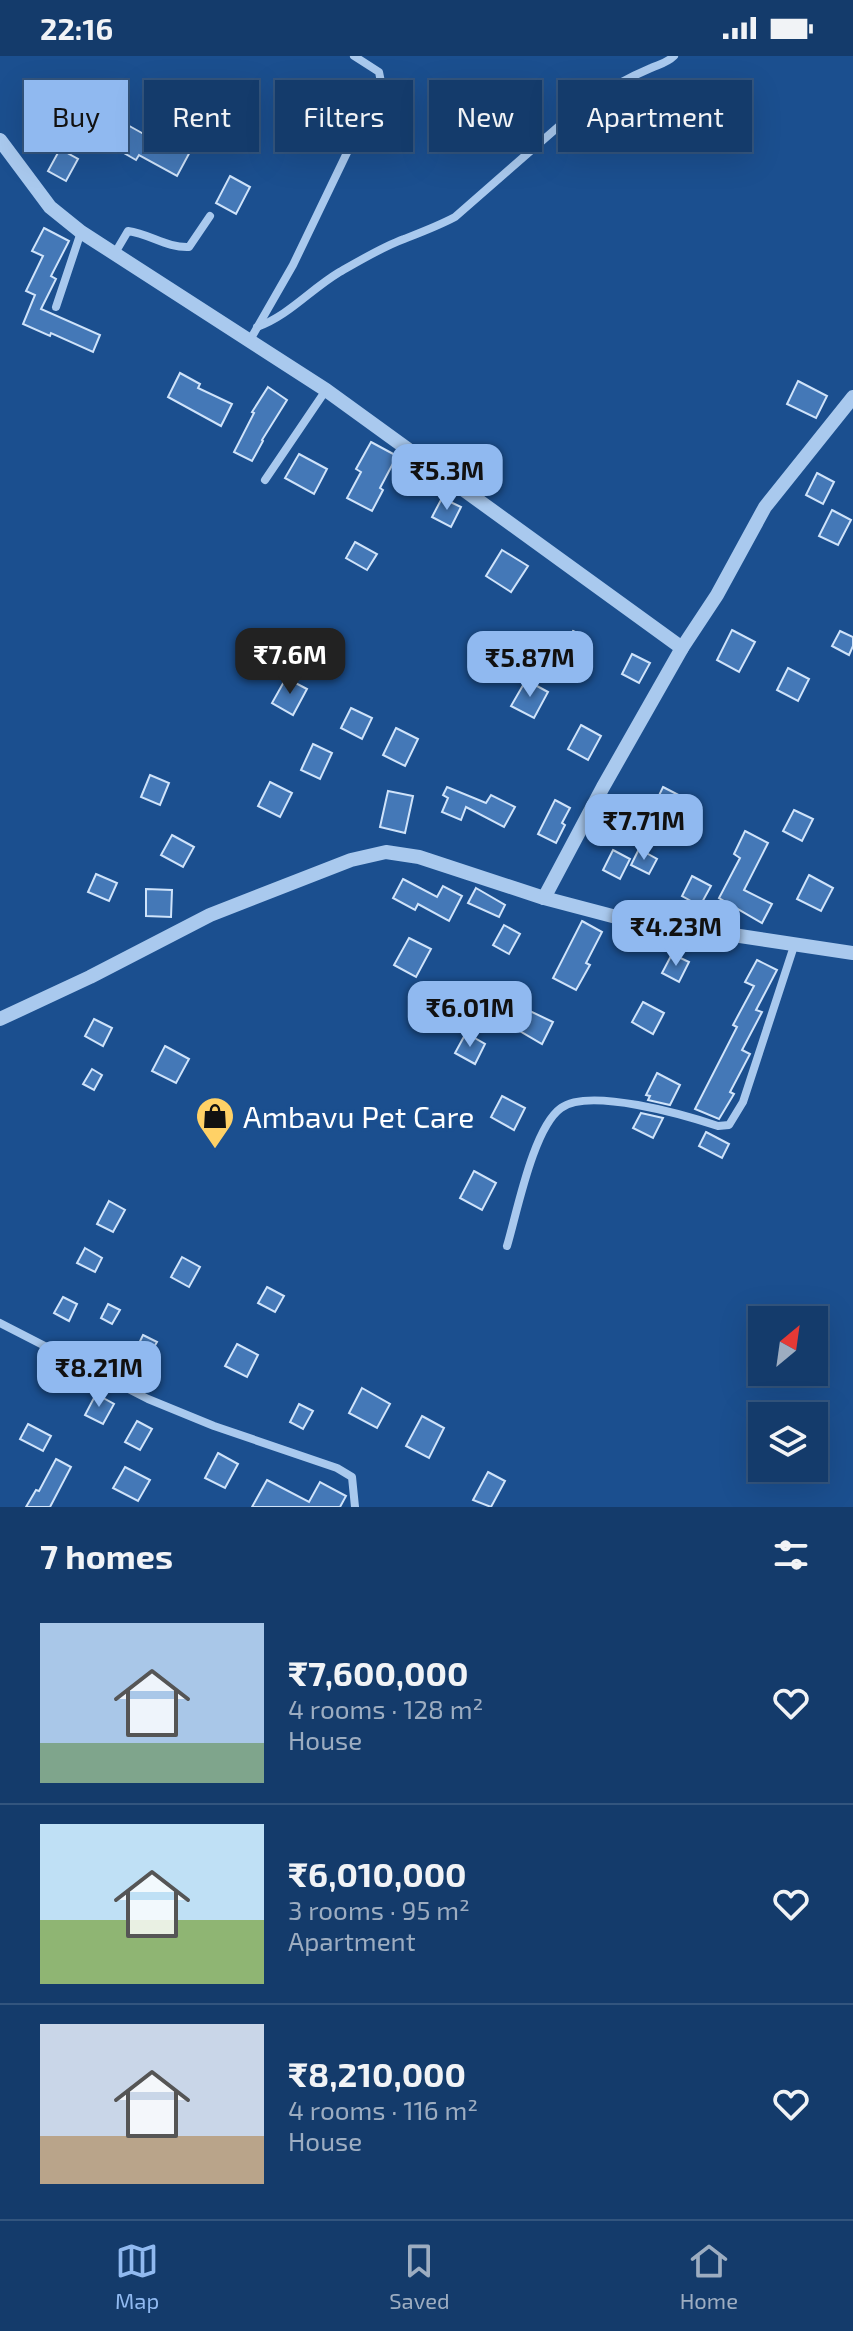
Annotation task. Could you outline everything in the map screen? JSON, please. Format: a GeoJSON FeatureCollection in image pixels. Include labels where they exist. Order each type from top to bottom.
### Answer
{"type":"FeatureCollection","features":[{"type":"Feature","properties":{"kind":"street"},"geometry":{"type":"LineString","coordinates":[[253,334],[293,265],[381,82],[379,72],[354,56]]}},
{"type":"Feature","properties":{"kind":"street"},"geometry":{"type":"LineString","coordinates":[[253,334],[362,260],[455,217],[582,106],[652,67],[667,63],[674,56]]}},
{"type":"Feature","properties":{"kind":"street"},"geometry":{"type":"LineString","coordinates":[[0,140],[50,207],[81,232],[253,334],[682,648]]}},
{"type":"Feature","properties":{"kind":"street"},"geometry":{"type":"LineString","coordinates":[[115,253],[128,231],[177,248],[189,247],[210,216]]}},
{"type":"Feature","properties":{"kind":"street"},"geometry":{"type":"LineString","coordinates":[[56,307],[81,232]]}},
{"type":"Feature","properties":{"kind":"street"},"geometry":{"type":"LineString","coordinates":[[265,480],[326,390]]}},
{"type":"Feature","properties":{"kind":"street"},"geometry":{"type":"LineString","coordinates":[[544,898],[603,787],[682,648],[717,595],[765,507],[853,397]]}},
{"type":"Feature","properties":{"kind":"street"},"geometry":{"type":"LineString","coordinates":[[0,1019],[210,915],[351,860],[386,852],[419,857],[544,898],[620,918],[853,953]]}},
{"type":"Feature","properties":{"kind":"street"},"geometry":{"type":"LineString","coordinates":[[507,1246],[532,1155],[547,1125],[560,1108],[578,1101],[651,1106],[718,1126],[729,1125],[743,1102],[795,942]]}},
{"type":"Feature","properties":{"kind":"street"},"geometry":{"type":"LineString","coordinates":[[0,1323],[148,1399],[227,1431],[337,1468],[352,1477],[355,1507]]}},
{"type":"Feature","properties":{"kind":"building"},"geometry":{"type":"Polygon","coordinates":[[[128,125],[144,134],[144,152],[190,152],[177,176],[139,155],[136,160],[122,152],[128,152],[128,125]]]}},
{"type":"Feature","properties":{"kind":"building"},"geometry":{"type":"Polygon","coordinates":[[[58,152],[78,159],[66,181],[48,171],[58,152]]]}},
{"type":"Feature","properties":{"kind":"building"},"geometry":{"type":"Polygon","coordinates":[[[230,176],[250,187],[236,214],[216,203],[230,176]]]}},
{"type":"Feature","properties":{"kind":"building"},"geometry":{"type":"Polygon","coordinates":[[[44,228],[69,241],[51,276],[56,279],[41,309],[100,335],[93,352],[23,324],[35,295],[26,291],[43,256],[32,251],[44,228]]]}},
{"type":"Feature","properties":{"kind":"building"},"geometry":{"type":"Polygon","coordinates":[[[180,373],[200,384],[198,388],[232,404],[221,426],[168,397],[180,373]]]}},
{"type":"Feature","properties":{"kind":"building"},"geometry":{"type":"Polygon","coordinates":[[[798,381],[827,396],[816,418],[787,404],[798,381]]]}},
{"type":"Feature","properties":{"kind":"building"},"geometry":{"type":"Polygon","coordinates":[[[268,387],[287,400],[252,461],[234,452],[252,412],[268,387]]]}},
{"type":"Feature","properties":{"kind":"building"},"geometry":{"type":"Polygon","coordinates":[[[371,442],[397,456],[372,511],[347,498],[361,472],[356,469],[371,442]]]}},
{"type":"Feature","properties":{"kind":"building"},"geometry":{"type":"Polygon","coordinates":[[[299,454],[327,469],[314,494],[285,478],[299,454]]]}},
{"type":"Feature","properties":{"kind":"building"},"geometry":{"type":"Polygon","coordinates":[[[817,473],[834,482],[823,504],[806,495],[817,473]]]}},
{"type":"Feature","properties":{"kind":"building"},"geometry":{"type":"Polygon","coordinates":[[[442,498],[461,507],[451,527],[432,517],[442,498]]]}},
{"type":"Feature","properties":{"kind":"building"},"geometry":{"type":"Polygon","coordinates":[[[832,510],[851,520],[838,545],[819,536],[832,510]]]}},
{"type":"Feature","properties":{"kind":"building"},"geometry":{"type":"Polygon","coordinates":[[[355,542],[377,554],[367,570],[346,558],[355,542]]]}},
{"type":"Feature","properties":{"kind":"building"},"geometry":{"type":"Polygon","coordinates":[[[502,550],[528,566],[511,592],[486,576],[502,550]]]}},
{"type":"Feature","properties":{"kind":"building"},"geometry":{"type":"Polygon","coordinates":[[[732,630],[755,642],[739,672],[717,660],[732,630]]]}},
{"type":"Feature","properties":{"kind":"building"},"geometry":{"type":"Polygon","coordinates":[[[573,631],[589,639],[581,653],[565,645],[573,631]]]}},
{"type":"Feature","properties":{"kind":"building"},"geometry":{"type":"Polygon","coordinates":[[[840,631],[853,637],[849,655],[832,646],[840,631]]]}},
{"type":"Feature","properties":{"kind":"building"},"geometry":{"type":"Polygon","coordinates":[[[632,654],[650,663],[639,683],[622,674],[632,654]]]}},
{"type":"Feature","properties":{"kind":"building"},"geometry":{"type":"Polygon","coordinates":[[[788,668],[809,679],[798,701],[777,690],[788,668]]]}},
{"type":"Feature","properties":{"kind":"building"},"geometry":{"type":"Polygon","coordinates":[[[286,678],[307,689],[293,715],[272,703],[286,678]]]}},
{"type":"Feature","properties":{"kind":"building"},"geometry":{"type":"Polygon","coordinates":[[[526,680],[548,692],[534,718],[511,706],[526,680]]]}},
{"type":"Feature","properties":{"kind":"building"},"geometry":{"type":"Polygon","coordinates":[[[351,708],[372,718],[362,739],[341,728],[351,708]]]}},
{"type":"Feature","properties":{"kind":"building"},"geometry":{"type":"Polygon","coordinates":[[[581,725],[601,736],[588,760],[568,749],[581,725]]]}},
{"type":"Feature","properties":{"kind":"building"},"geometry":{"type":"Polygon","coordinates":[[[396,728],[418,739],[405,766],[383,755],[396,728]]]}},
{"type":"Feature","properties":{"kind":"building"},"geometry":{"type":"Polygon","coordinates":[[[313,744],[332,753],[320,779],[301,770],[313,744]]]}},
{"type":"Feature","properties":{"kind":"building"},"geometry":{"type":"Polygon","coordinates":[[[150,775],[169,783],[160,805],[141,797],[150,775]]]}},
{"type":"Feature","properties":{"kind":"building"},"geometry":{"type":"Polygon","coordinates":[[[270,782],[292,793],[280,817],[258,806],[270,782]]]}},
{"type":"Feature","properties":{"kind":"building"},"geometry":{"type":"Polygon","coordinates":[[[447,787],[486,803],[491,795],[515,807],[504,827],[466,807],[461,820],[442,812],[448,798],[443,795],[447,787]]]}},
{"type":"Feature","properties":{"kind":"building"},"geometry":{"type":"Polygon","coordinates":[[[663,787],[692,802],[680,825],[652,810],[663,787]]]}},
{"type":"Feature","properties":{"kind":"building"},"geometry":{"type":"Polygon","coordinates":[[[388,791],[413,796],[405,833],[380,827],[388,791]]]}},
{"type":"Feature","properties":{"kind":"building"},"geometry":{"type":"Polygon","coordinates":[[[555,800],[570,808],[556,843],[538,834],[555,800]]]}},
{"type":"Feature","properties":{"kind":"building"},"geometry":{"type":"Polygon","coordinates":[[[794,810],[813,819],[802,841],[783,831],[794,810]]]}},
{"type":"Feature","properties":{"kind":"building"},"geometry":{"type":"Polygon","coordinates":[[[745,831],[768,843],[744,890],[772,904],[762,923],[719,898],[740,858],[734,854],[745,831]]]}},
{"type":"Feature","properties":{"kind":"building"},"geometry":{"type":"Polygon","coordinates":[[[172,835],[194,847],[183,867],[161,855],[172,835]]]}},
{"type":"Feature","properties":{"kind":"building"},"geometry":{"type":"Polygon","coordinates":[[[639,849],[657,859],[649,874],[631,865],[639,849]]]}},
{"type":"Feature","properties":{"kind":"building"},"geometry":{"type":"Polygon","coordinates":[[[613,850],[630,859],[620,879],[603,870],[613,850]]]}},
{"type":"Feature","properties":{"kind":"building"},"geometry":{"type":"Polygon","coordinates":[[[96,874],[117,883],[109,901],[88,892],[96,874]]]}},
{"type":"Feature","properties":{"kind":"building"},"geometry":{"type":"Polygon","coordinates":[[[809,875],[833,888],[821,911],[797,899],[809,875]]]}},
{"type":"Feature","properties":{"kind":"building"},"geometry":{"type":"Polygon","coordinates":[[[692,876],[711,886],[700,906],[682,896],[692,876]]]}},
{"type":"Feature","properties":{"kind":"building"},"geometry":{"type":"Polygon","coordinates":[[[403,879],[437,897],[443,886],[462,896],[449,921],[418,904],[415,910],[393,898],[403,879]]]}},
{"type":"Feature","properties":{"kind":"building"},"geometry":{"type":"Polygon","coordinates":[[[476,888],[505,905],[499,917],[468,903],[476,888]]]}},
{"type":"Feature","properties":{"kind":"building"},"geometry":{"type":"Polygon","coordinates":[[[146,889],[172,890],[171,917],[146,916],[146,889]]]}},
{"type":"Feature","properties":{"kind":"building"},"geometry":{"type":"Polygon","coordinates":[[[582,921],[602,932],[586,963],[590,965],[576,990],[553,978],[582,921]]]}},
{"type":"Feature","properties":{"kind":"building"},"geometry":{"type":"Polygon","coordinates":[[[504,925],[520,934],[509,954],[493,945],[504,925]]]}},
{"type":"Feature","properties":{"kind":"building"},"geometry":{"type":"Polygon","coordinates":[[[409,938],[431,949],[416,977],[394,965],[409,938]]]}},
{"type":"Feature","properties":{"kind":"building"},"geometry":{"type":"Polygon","coordinates":[[[672,954],[689,962],[679,982],[662,973],[672,954]]]}},
{"type":"Feature","properties":{"kind":"building"},"geometry":{"type":"Polygon","coordinates":[[[757,960],[777,970],[756,1010],[762,1012],[742,1050],[750,1054],[730,1092],[734,1094],[719,1119],[695,1109],[737,1027],[733,1025],[754,986],[745,982],[757,960]]]}},
{"type":"Feature","properties":{"kind":"building"},"geometry":{"type":"Polygon","coordinates":[[[498,996],[553,1022],[542,1044],[489,1013],[498,996]]]}},
{"type":"Feature","properties":{"kind":"building"},"geometry":{"type":"Polygon","coordinates":[[[643,1002],[664,1013],[653,1034],[632,1022],[643,1002]]]}},
{"type":"Feature","properties":{"kind":"building"},"geometry":{"type":"Polygon","coordinates":[[[94,1019],[112,1028],[103,1046],[85,1036],[94,1019]]]}},
{"type":"Feature","properties":{"kind":"building"},"geometry":{"type":"Polygon","coordinates":[[[466,1033],[485,1044],[475,1064],[455,1053],[466,1033]]]}},
{"type":"Feature","properties":{"kind":"building"},"geometry":{"type":"Polygon","coordinates":[[[165,1046],[189,1059],[176,1083],[152,1071],[165,1046]]]}},
{"type":"Feature","properties":{"kind":"building"},"geometry":{"type":"Polygon","coordinates":[[[92,1069],[102,1075],[94,1090],[83,1084],[92,1069]]]}},
{"type":"Feature","properties":{"kind":"building"},"geometry":{"type":"Polygon","coordinates":[[[657,1073],[680,1085],[670,1105],[648,1100],[650,1096],[646,1095],[657,1073]]]}},
{"type":"Feature","properties":{"kind":"building"},"geometry":{"type":"Polygon","coordinates":[[[502,1096],[525,1108],[514,1130],[491,1117],[502,1096]]]}},
{"type":"Feature","properties":{"kind":"building"},"geometry":{"type":"Polygon","coordinates":[[[641,1113],[663,1118],[653,1138],[633,1128],[641,1113]]]}},
{"type":"Feature","properties":{"kind":"building"},"geometry":{"type":"Polygon","coordinates":[[[706,1132],[729,1144],[722,1158],[699,1146],[706,1132]]]}},
{"type":"Feature","properties":{"kind":"building"},"geometry":{"type":"Polygon","coordinates":[[[474,1171],[496,1183],[482,1210],[460,1198],[474,1171]]]}},
{"type":"Feature","properties":{"kind":"building"},"geometry":{"type":"Polygon","coordinates":[[[109,1201],[125,1210],[113,1232],[97,1224],[109,1201]]]}},
{"type":"Feature","properties":{"kind":"building"},"geometry":{"type":"Polygon","coordinates":[[[85,1248],[102,1258],[95,1272],[77,1263],[85,1248]]]}},
{"type":"Feature","properties":{"kind":"building"},"geometry":{"type":"Polygon","coordinates":[[[182,1257],[200,1267],[189,1287],[171,1277],[182,1257]]]}},
{"type":"Feature","properties":{"kind":"building"},"geometry":{"type":"Polygon","coordinates":[[[267,1287],[284,1296],[275,1312],[258,1303],[267,1287]]]}},
{"type":"Feature","properties":{"kind":"building"},"geometry":{"type":"Polygon","coordinates":[[[63,1297],[77,1304],[69,1321],[54,1313],[63,1297]]]}},
{"type":"Feature","properties":{"kind":"building"},"geometry":{"type":"Polygon","coordinates":[[[108,1304],[120,1310],[112,1324],[101,1318],[108,1304]]]}},
{"type":"Feature","properties":{"kind":"building"},"geometry":{"type":"Polygon","coordinates":[[[143,1335],[157,1342],[142,1376],[127,1368],[143,1335]]]}},
{"type":"Feature","properties":{"kind":"building"},"geometry":{"type":"Polygon","coordinates":[[[237,1344],[258,1355],[247,1377],[225,1366],[237,1344]]]}},
{"type":"Feature","properties":{"kind":"building"},"geometry":{"type":"Polygon","coordinates":[[[362,1388],[390,1404],[377,1428],[349,1413],[362,1388]]]}},
{"type":"Feature","properties":{"kind":"building"},"geometry":{"type":"Polygon","coordinates":[[[96,1394],[114,1404],[103,1424],[85,1415],[96,1394]]]}},
{"type":"Feature","properties":{"kind":"building"},"geometry":{"type":"Polygon","coordinates":[[[299,1404],[313,1411],[303,1429],[290,1422],[299,1404]]]}},
{"type":"Feature","properties":{"kind":"building"},"geometry":{"type":"Polygon","coordinates":[[[422,1416],[444,1428],[429,1458],[406,1446],[422,1416]]]}},
{"type":"Feature","properties":{"kind":"building"},"geometry":{"type":"Polygon","coordinates":[[[137,1421],[152,1429],[140,1450],[125,1442],[137,1421]]]}},
{"type":"Feature","properties":{"kind":"building"},"geometry":{"type":"Polygon","coordinates":[[[28,1424],[51,1436],[43,1451],[20,1439],[28,1424]]]}},
{"type":"Feature","properties":{"kind":"building"},"geometry":{"type":"Polygon","coordinates":[[[218,1453],[238,1464],[225,1488],[205,1478],[218,1453]]]}},
{"type":"Feature","properties":{"kind":"building"},"geometry":{"type":"Polygon","coordinates":[[[56,1459],[71,1467],[50,1507],[26,1507],[36,1490],[39,1491],[56,1459]]]}},
{"type":"Feature","properties":{"kind":"building"},"geometry":{"type":"Polygon","coordinates":[[[125,1467],[150,1480],[138,1501],[113,1488],[125,1467]]]}},
{"type":"Feature","properties":{"kind":"building"},"geometry":{"type":"Polygon","coordinates":[[[488,1472],[505,1481],[491,1507],[473,1500],[488,1472]]]}},
{"type":"Feature","properties":{"kind":"building"},"geometry":{"type":"Polygon","coordinates":[[[267,1480],[309,1502],[320,1482],[346,1496],[340,1507],[252,1507],[267,1480]]]}},
{"type":"Feature","properties":{"kind":"place","name":"Ambavu Pet Care"},"geometry":{"type":"Point","coordinates":[215,1150]}}]}
